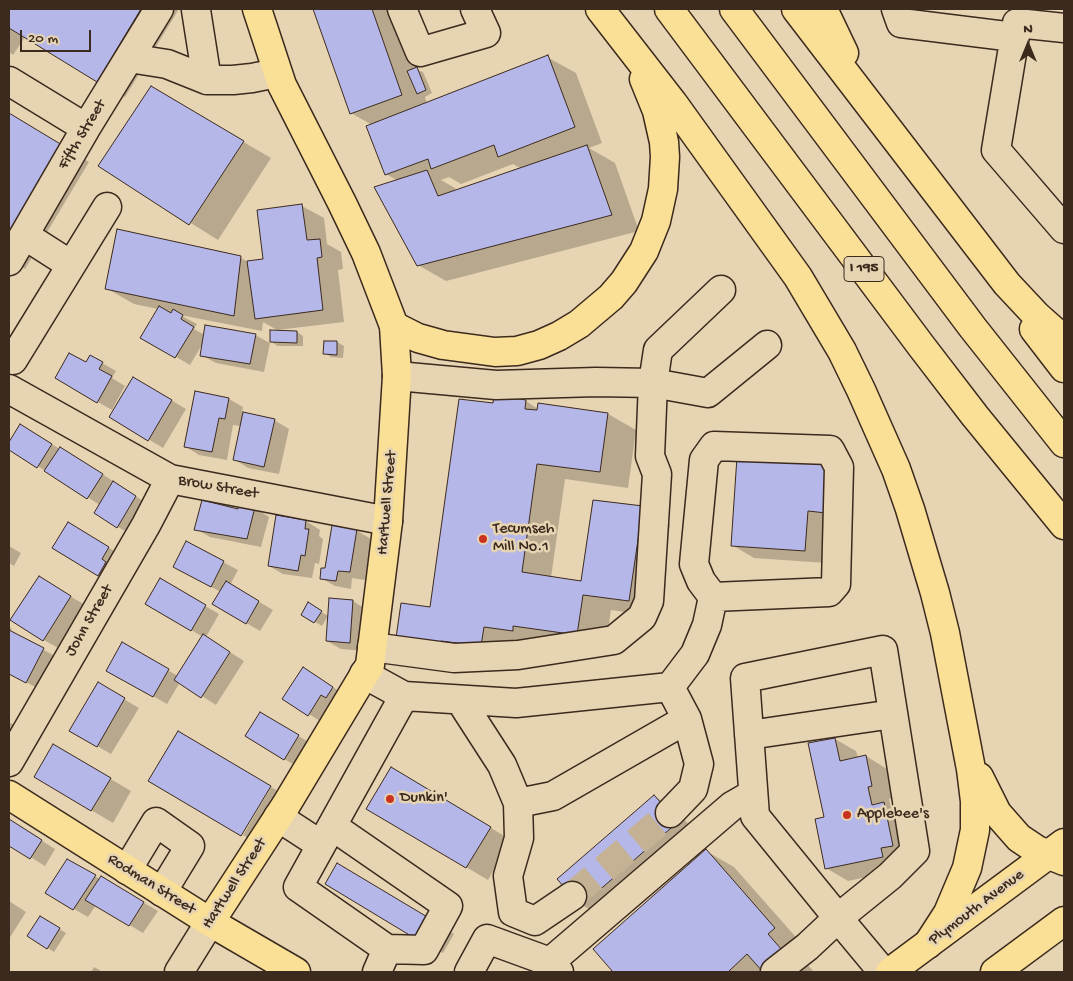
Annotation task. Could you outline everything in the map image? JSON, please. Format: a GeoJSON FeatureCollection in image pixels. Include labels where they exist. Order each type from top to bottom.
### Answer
{"type":"FeatureCollection","features":[{"type":"Feature","properties":{"kind":"main road","name":"Hartwell Street"},"geometry":{"type":"LineString","coordinates":[[210,922],[278,817],[370,665],[388,521],[397,376],[394,326],[366,253],[282,85],[257,9]]}},
{"type":"Feature","properties":{"kind":"main road"},"geometry":{"type":"LineString","coordinates":[[600,9],[674,103],[774,241],[820,313],[861,390],[896,469],[924,550],[945,634],[975,801],[973,842],[967,868],[956,898],[940,928],[928,944]]}},
{"type":"Feature","properties":{"kind":"main road","name":"I 195"},"geometry":{"type":"LineString","coordinates":[[669,9],[922,347],[987,431],[1064,525]]}},
{"type":"Feature","properties":{"kind":"main road"},"geometry":{"type":"LineString","coordinates":[[734,9],[973,328],[1064,443]]}},
{"type":"Feature","properties":{"kind":"main road"},"geometry":{"type":"LineString","coordinates":[[796,9],[982,254],[1064,368]]}},
{"type":"Feature","properties":{"kind":"main road"},"geometry":{"type":"LineString","coordinates":[[823,9],[845,56],[882,121]]}},
{"type":"Feature","properties":{"kind":"main road"},"geometry":{"type":"LineString","coordinates":[[394,326],[418,338],[443,345],[495,352],[517,351],[539,345],[579,324],[611,297],[624,282],[644,251],[656,221],[663,189],[665,157],[661,128],[651,94],[619,34]]}},
{"type":"Feature","properties":{"kind":"main road"},"geometry":{"type":"LineString","coordinates":[[982,254],[1022,301],[1064,340]]}},
{"type":"Feature","properties":{"kind":"main road"},"geometry":{"type":"LineString","coordinates":[[964,735],[980,781],[996,813],[1019,838],[1059,853]]}},
{"type":"Feature","properties":{"kind":"main road","name":"Rodman Street"},"geometry":{"type":"LineString","coordinates":[[9,795],[210,922],[296,972]]}},
{"type":"Feature","properties":{"kind":"main road","name":"Plymouth Avenue"},"geometry":{"type":"LineString","coordinates":[[890,972],[1059,853]]}},
{"type":"Feature","properties":{"kind":"main road"},"geometry":{"type":"LineString","coordinates":[[995,972],[1064,921]]}},
{"type":"Feature","properties":{"kind":"street","name":"Fifth Street"},"geometry":{"type":"LineString","coordinates":[[9,261],[86,128],[160,9]]}},
{"type":"Feature","properties":{"kind":"street"},"geometry":{"type":"LineString","coordinates":[[402,9],[420,52],[486,32],[475,9]]}},
{"type":"Feature","properties":{"kind":"street"},"geometry":{"type":"LineString","coordinates":[[896,9],[901,23],[1016,23],[1064,28]]}},
{"type":"Feature","properties":{"kind":"street"},"geometry":{"type":"LineString","coordinates":[[196,10],[207,80]]}},
{"type":"Feature","properties":{"kind":"street"},"geometry":{"type":"LineString","coordinates":[[1016,23],[996,150],[1064,228]]}},
{"type":"Feature","properties":{"kind":"street"},"geometry":{"type":"LineString","coordinates":[[129,58],[167,64],[207,80],[252,78],[277,72]]}},
{"type":"Feature","properties":{"kind":"street"},"geometry":{"type":"LineString","coordinates":[[9,81],[86,128]]}},
{"type":"Feature","properties":{"kind":"street"},"geometry":{"type":"LineString","coordinates":[[13,360],[107,207]]}},
{"type":"Feature","properties":{"kind":"street"},"geometry":{"type":"LineString","coordinates":[[24,234],[71,266]]}},
{"type":"Feature","properties":{"kind":"street"},"geometry":{"type":"LineString","coordinates":[[372,647],[454,658],[518,655],[614,640],[642,617],[649,601],[657,474],[650,456],[653,383],[658,350],[721,290]]}},
{"type":"Feature","properties":{"kind":"street"},"geometry":{"type":"LineString","coordinates":[[397,376],[496,386],[596,382],[653,383],[708,393],[767,346]]}},
{"type":"Feature","properties":{"kind":"street","name":"Brow Street"},"geometry":{"type":"LineString","coordinates":[[9,389],[170,479],[388,521]]}},
{"type":"Feature","properties":{"kind":"street"},"geometry":{"type":"LineString","coordinates":[[364,674],[404,696],[516,703],[670,687],[695,654],[707,625],[713,597],[701,581],[694,564],[704,460],[714,446],[830,450],[839,467],[836,584],[829,592],[713,597]]}},
{"type":"Feature","properties":{"kind":"street","name":"John Street"},"geometry":{"type":"LineString","coordinates":[[9,762],[146,525],[170,479]]}},
{"type":"Feature","properties":{"kind":"street"},"geometry":{"type":"LineString","coordinates":[[775,972],[807,947],[838,918],[890,876],[915,851],[882,650],[745,678],[755,816],[838,918],[883,972]]}},
{"type":"Feature","properties":{"kind":"street"},"geometry":{"type":"LineString","coordinates":[[670,687],[686,719],[699,764],[693,789],[670,813]]}},
{"type":"Feature","properties":{"kind":"street"},"geometry":{"type":"LineString","coordinates":[[278,817],[326,836],[448,906],[424,950],[382,961],[298,888],[326,836],[404,696]]}},
{"type":"Feature","properties":{"kind":"street"},"geometry":{"type":"LineString","coordinates":[[460,700],[502,765],[518,804],[519,838],[508,876],[513,912],[535,921],[572,896]]}},
{"type":"Feature","properties":{"kind":"street"},"geometry":{"type":"LineString","coordinates":[[750,734],[893,714]]}},
{"type":"Feature","properties":{"kind":"street"},"geometry":{"type":"LineString","coordinates":[[518,804],[553,796],[686,719]]}},
{"type":"Feature","properties":{"kind":"street"},"geometry":{"type":"LineString","coordinates":[[469,972],[487,939],[554,967],[732,806],[753,794]]}},
{"type":"Feature","properties":{"kind":"street"},"geometry":{"type":"LineString","coordinates":[[127,870],[156,822],[190,846],[162,892]]}},
{"type":"Feature","properties":{"kind":"street","name":"Hartwell Street"},"geometry":{"type":"LineString","coordinates":[[179,972],[210,922]]}},
{"type":"Feature","properties":{"kind":"building"},"geometry":{"type":"Polygon","coordinates":[[[9,9],[141,9],[97,82],[9,28],[9,9]]]}},
{"type":"Feature","properties":{"kind":"building"},"geometry":{"type":"Polygon","coordinates":[[[313,9],[372,9],[402,95],[350,114],[313,9]]]}},
{"type":"Feature","properties":{"kind":"building"},"geometry":{"type":"Polygon","coordinates":[[[548,55],[575,127],[498,157],[494,145],[431,169],[428,159],[385,175],[366,126],[548,55]]]}},
{"type":"Feature","properties":{"kind":"building"},"geometry":{"type":"Polygon","coordinates":[[[417,67],[426,90],[417,94],[407,71],[417,67]]]}},
{"type":"Feature","properties":{"kind":"building"},"geometry":{"type":"Polygon","coordinates":[[[151,86],[244,141],[189,225],[98,166],[151,86]]]}},
{"type":"Feature","properties":{"kind":"building"},"geometry":{"type":"Polygon","coordinates":[[[9,113],[62,145],[9,233],[9,113]]]}},
{"type":"Feature","properties":{"kind":"building"},"geometry":{"type":"Polygon","coordinates":[[[587,145],[612,215],[417,266],[374,187],[427,170],[438,196],[587,145]]]}},
{"type":"Feature","properties":{"kind":"building"},"geometry":{"type":"Polygon","coordinates":[[[302,204],[307,240],[320,239],[322,257],[317,258],[323,310],[255,319],[247,261],[263,259],[257,210],[302,204]]]}},
{"type":"Feature","properties":{"kind":"building"},"geometry":{"type":"Polygon","coordinates":[[[117,229],[241,256],[234,316],[105,289],[117,229]]]}},
{"type":"Feature","properties":{"kind":"building"},"geometry":{"type":"Polygon","coordinates":[[[159,306],[171,313],[173,309],[183,315],[181,319],[194,327],[175,358],[140,338],[159,306]]]}},
{"type":"Feature","properties":{"kind":"building"},"geometry":{"type":"Polygon","coordinates":[[[205,325],[256,334],[250,364],[200,356],[205,325]]]}},
{"type":"Feature","properties":{"kind":"building"},"geometry":{"type":"Polygon","coordinates":[[[270,330],[297,331],[297,343],[270,342],[270,330]]]}},
{"type":"Feature","properties":{"kind":"building"},"geometry":{"type":"Polygon","coordinates":[[[324,341],[337,341],[337,355],[323,354],[324,341]]]}},
{"type":"Feature","properties":{"kind":"building"},"geometry":{"type":"Polygon","coordinates":[[[69,353],[86,362],[90,355],[103,362],[99,369],[112,376],[97,403],[55,378],[69,353]]]}},
{"type":"Feature","properties":{"kind":"building"},"geometry":{"type":"Polygon","coordinates":[[[133,377],[172,400],[148,441],[109,417],[133,377]]]}},
{"type":"Feature","properties":{"kind":"building"},"geometry":{"type":"Polygon","coordinates":[[[195,391],[229,398],[225,419],[219,418],[212,452],[184,447],[195,391]]]}},
{"type":"Feature","properties":{"kind":"building","name":"Tecumseh Mill No.1"},"geometry":{"type":"Polygon","coordinates":[[[494,395],[526,400],[525,409],[537,410],[538,403],[608,413],[600,472],[537,464],[522,572],[581,581],[593,500],[643,506],[629,601],[583,595],[577,635],[513,626],[513,631],[484,627],[481,646],[441,641],[440,651],[395,645],[401,603],[430,607],[459,399],[493,403],[494,395]]]}},
{"type":"Feature","properties":{"kind":"building"},"geometry":{"type":"Polygon","coordinates":[[[243,412],[275,419],[264,467],[233,460],[243,412]]]}},
{"type":"Feature","properties":{"kind":"building"},"geometry":{"type":"Polygon","coordinates":[[[20,424],[52,444],[37,468],[9,450],[9,442],[20,424]]]}},
{"type":"Feature","properties":{"kind":"building"},"geometry":{"type":"Polygon","coordinates":[[[60,447],[103,474],[87,499],[44,471],[60,447]]]}},
{"type":"Feature","properties":{"kind":"building"},"geometry":{"type":"Polygon","coordinates":[[[737,457],[829,464],[826,513],[808,511],[805,551],[731,546],[737,457]]]}},
{"type":"Feature","properties":{"kind":"building"},"geometry":{"type":"Polygon","coordinates":[[[113,481],[136,496],[117,528],[94,513],[113,481]]]}},
{"type":"Feature","properties":{"kind":"building"},"geometry":{"type":"Polygon","coordinates":[[[202,500],[238,509],[240,503],[255,507],[247,539],[194,530],[202,500]]]}},
{"type":"Feature","properties":{"kind":"building"},"geometry":{"type":"Polygon","coordinates":[[[276,515],[306,520],[305,529],[309,529],[305,556],[301,555],[298,571],[268,566],[276,515]]]}},
{"type":"Feature","properties":{"kind":"building"},"geometry":{"type":"Polygon","coordinates":[[[68,522],[109,547],[102,559],[106,562],[98,576],[52,548],[68,522]]]}},
{"type":"Feature","properties":{"kind":"building"},"geometry":{"type":"Polygon","coordinates":[[[332,525],[357,529],[350,572],[338,571],[336,581],[320,579],[321,568],[325,568],[332,525]]]}},
{"type":"Feature","properties":{"kind":"building"},"geometry":{"type":"Polygon","coordinates":[[[186,541],[224,561],[211,587],[173,567],[186,541]]]}},
{"type":"Feature","properties":{"kind":"building"},"geometry":{"type":"Polygon","coordinates":[[[39,576],[71,596],[43,641],[10,620],[39,576]]]}},
{"type":"Feature","properties":{"kind":"building"},"geometry":{"type":"Polygon","coordinates":[[[160,578],[206,605],[191,631],[145,604],[160,578]]]}},
{"type":"Feature","properties":{"kind":"building"},"geometry":{"type":"Polygon","coordinates":[[[226,581],[259,601],[246,624],[212,604],[226,581]]]}},
{"type":"Feature","properties":{"kind":"building"},"geometry":{"type":"Polygon","coordinates":[[[329,598],[353,600],[350,643],[326,641],[329,598]]]}},
{"type":"Feature","properties":{"kind":"building"},"geometry":{"type":"Polygon","coordinates":[[[308,602],[322,611],[314,623],[301,615],[308,602]]]}},
{"type":"Feature","properties":{"kind":"building"},"geometry":{"type":"Polygon","coordinates":[[[9,630],[44,648],[26,683],[9,674],[9,630]]]}},
{"type":"Feature","properties":{"kind":"building"},"geometry":{"type":"Polygon","coordinates":[[[203,634],[230,652],[201,698],[174,680],[203,634]]]}},
{"type":"Feature","properties":{"kind":"building"},"geometry":{"type":"Polygon","coordinates":[[[122,642],[169,669],[153,697],[106,671],[122,642]]]}},
{"type":"Feature","properties":{"kind":"building"},"geometry":{"type":"Polygon","coordinates":[[[303,667],[333,687],[326,698],[321,695],[308,716],[282,699],[303,667]]]}},
{"type":"Feature","properties":{"kind":"building"},"geometry":{"type":"Polygon","coordinates":[[[98,682],[125,698],[97,747],[69,731],[98,682]]]}},
{"type":"Feature","properties":{"kind":"building"},"geometry":{"type":"Polygon","coordinates":[[[260,712],[299,735],[284,760],[245,736],[260,712]]]}},
{"type":"Feature","properties":{"kind":"building"},"geometry":{"type":"Polygon","coordinates":[[[178,731],[271,786],[241,836],[148,781],[178,731]]]}},
{"type":"Feature","properties":{"kind":"building"},"geometry":{"type":"Polygon","coordinates":[[[835,738],[840,761],[866,755],[872,786],[868,787],[872,805],[884,802],[893,846],[881,848],[883,857],[825,869],[815,819],[824,817],[808,743],[835,738]]]}},
{"type":"Feature","properties":{"kind":"building"},"geometry":{"type":"Polygon","coordinates":[[[53,744],[111,778],[91,811],[34,777],[53,744]]]}},
{"type":"Feature","properties":{"kind":"building"},"geometry":{"type":"Polygon","coordinates":[[[391,767],[491,827],[466,868],[366,809],[391,767]]]}},
{"type":"Feature","properties":{"kind":"building"},"geometry":{"type":"Polygon","coordinates":[[[654,795],[678,822],[581,906],[557,879],[654,795]]]}},
{"type":"Feature","properties":{"kind":"building"},"geometry":{"type":"Polygon","coordinates":[[[9,819],[42,840],[30,859],[9,846],[9,819]]]}},
{"type":"Feature","properties":{"kind":"building"},"geometry":{"type":"Polygon","coordinates":[[[706,849],[775,928],[768,934],[789,958],[763,972],[747,954],[728,972],[613,972],[593,949],[706,849]]]}},
{"type":"Feature","properties":{"kind":"building"},"geometry":{"type":"Polygon","coordinates":[[[67,859],[96,875],[73,910],[45,893],[67,859]]]}},
{"type":"Feature","properties":{"kind":"building"},"geometry":{"type":"Polygon","coordinates":[[[337,863],[434,921],[421,942],[325,884],[337,863]]]}},
{"type":"Feature","properties":{"kind":"building"},"geometry":{"type":"Polygon","coordinates":[[[101,876],[144,902],[129,926],[85,900],[101,876]]]}},
{"type":"Feature","properties":{"kind":"building"},"geometry":{"type":"Polygon","coordinates":[[[40,916],[60,928],[47,949],[27,936],[40,916]]]}},
{"type":"Feature","properties":{"kind":"tunnel"},"geometry":{"type":"LineString","coordinates":[[572,896],[670,813]]}},
{"type":"Feature","properties":{"kind":"place","name":"Tecumseh Mill No.1"},"geometry":{"type":"Point","coordinates":[483,539]}},
{"type":"Feature","properties":{"kind":"place","name":"Dunkin'"},"geometry":{"type":"Point","coordinates":[390,799]}},
{"type":"Feature","properties":{"kind":"place","name":"Applebee's"},"geometry":{"type":"Point","coordinates":[847,815]}}]}
